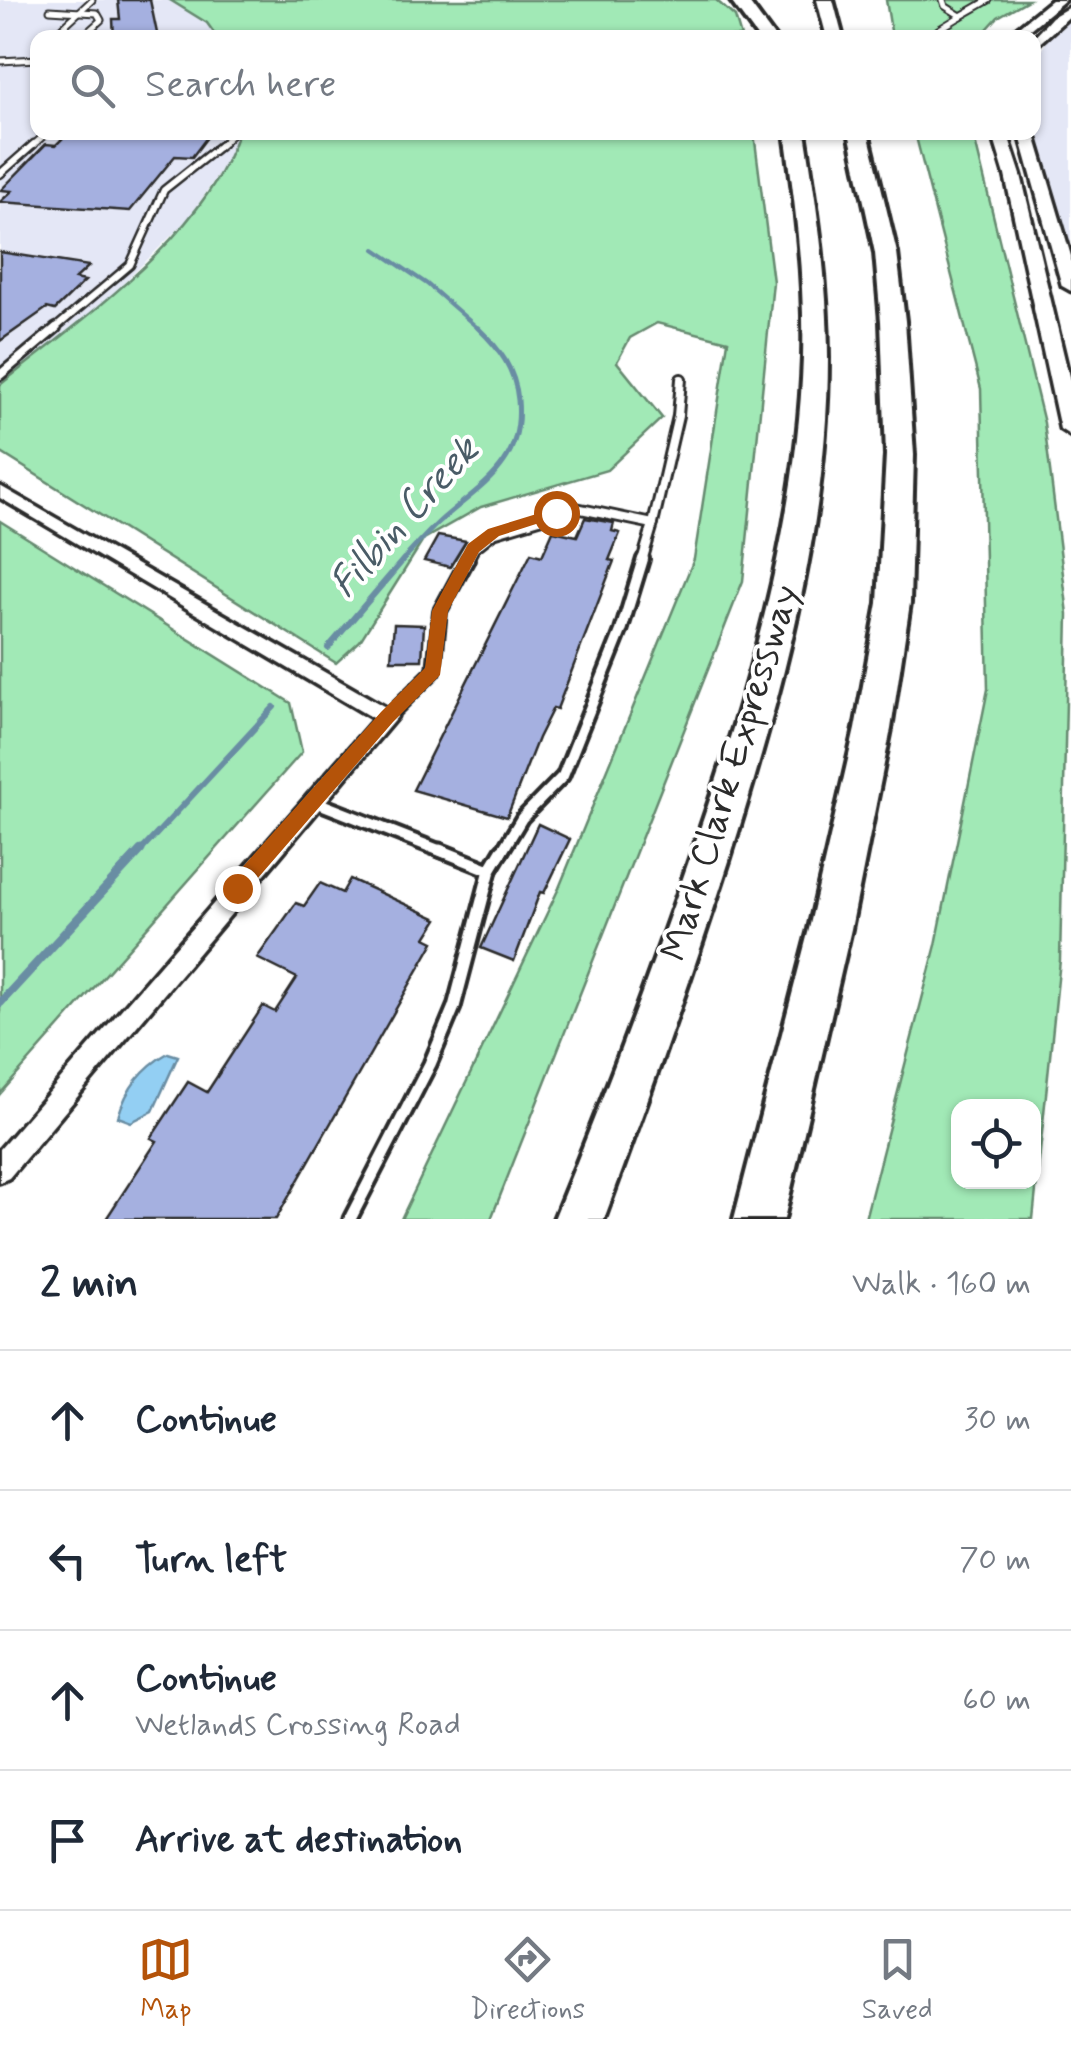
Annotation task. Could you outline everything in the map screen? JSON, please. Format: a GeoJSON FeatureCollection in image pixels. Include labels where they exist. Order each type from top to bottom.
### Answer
{"type":"FeatureCollection","features":[{"type":"Feature","properties":{"kind":"highway"},"geometry":{"type":"LineString","coordinates":[[738,0],[764,30]]}},
{"type":"Feature","properties":{"kind":"highway"},"geometry":{"type":"LineString","coordinates":[[824,0],[833,30]]}},
{"type":"Feature","properties":{"kind":"highway"},"geometry":{"type":"LineString","coordinates":[[844,0],[845,30]]}},
{"type":"Feature","properties":{"kind":"highway"},"geometry":{"type":"LineString","coordinates":[[779,19],[781,30]]}},
{"type":"Feature","properties":{"kind":"highway"},"geometry":{"type":"LineString","coordinates":[[788,140],[811,246]]}},
{"type":"Feature","properties":{"kind":"highway","name":"Mark Clark Expressway"},"geometry":{"type":"LineString","coordinates":[[579,1219],[642,1060],[726,813],[794,557],[813,401],[816,280],[796,140]]}},
{"type":"Feature","properties":{"kind":"highway"},"geometry":{"type":"LineString","coordinates":[[759,1219],[834,911],[894,603],[900,455],[893,321],[886,253],[860,140]]}},
{"type":"Feature","properties":{"kind":"street"},"geometry":{"type":"LineString","coordinates":[[1020,30],[1059,0]]}},
{"type":"Feature","properties":{"kind":"street"},"geometry":{"type":"LineString","coordinates":[[1041,36],[1071,10]]}},
{"type":"Feature","properties":{"kind":"street"},"geometry":{"type":"LineString","coordinates":[[1002,140],[1071,429]]}},
{"type":"Feature","properties":{"kind":"street"},"geometry":{"type":"LineString","coordinates":[[1028,140],[1071,286]]}},
{"type":"Feature","properties":{"kind":"street"},"geometry":{"type":"LineString","coordinates":[[0,491],[387,717],[0,1169]]}},
{"type":"Feature","properties":{"kind":"lane"},"geometry":{"type":"LineString","coordinates":[[61,30],[92,0]]}},
{"type":"Feature","properties":{"kind":"lane"},"geometry":{"type":"LineString","coordinates":[[943,0],[944,6],[961,16]]}},
{"type":"Feature","properties":{"kind":"lane"},"geometry":{"type":"LineString","coordinates":[[938,30],[988,0]]}},
{"type":"Feature","properties":{"kind":"lane"},"geometry":{"type":"LineString","coordinates":[[50,10],[97,14],[100,20],[89,30]]}},
{"type":"Feature","properties":{"kind":"lane"},"geometry":{"type":"LineString","coordinates":[[24,60],[30,55]]}},
{"type":"Feature","properties":{"kind":"lane"},"geometry":{"type":"LineString","coordinates":[[0,60],[30,60]]}},
{"type":"Feature","properties":{"kind":"lane"},"geometry":{"type":"LineString","coordinates":[[0,174],[39,140]]}},
{"type":"Feature","properties":{"kind":"lane"},"geometry":{"type":"LineString","coordinates":[[0,375],[130,265],[164,190],[226,140]]}},
{"type":"Feature","properties":{"kind":"lane"},"geometry":{"type":"LineString","coordinates":[[350,1219],[430,1064],[454,1007],[466,948],[490,870],[522,818],[564,776],[621,631],[653,524],[659,484],[681,404],[682,379]]}},
{"type":"Feature","properties":{"kind":"lane"},"geometry":{"type":"LineString","coordinates":[[387,717],[434,670],[440,611],[474,548],[493,532],[576,508],[653,524]]}},
{"type":"Feature","properties":{"kind":"lane"},"geometry":{"type":"LineString","coordinates":[[314,801],[490,870]]}},
{"type":"Feature","properties":{"kind":"shaded area"},"geometry":{"type":"Polygon","coordinates":[[[0,0],[170,0],[212,30],[30,30],[30,140],[236,140],[232,153],[190,217],[109,298],[0,385],[0,0]]]}},
{"type":"Feature","properties":{"kind":"shaded area"},"geometry":{"type":"Polygon","coordinates":[[[1071,17],[1071,253],[1039,140],[1041,51],[1050,35],[1071,17]]]}},
{"type":"Feature","properties":{"kind":"green space"},"geometry":{"type":"Polygon","coordinates":[[[170,0],[716,0],[735,17],[739,30],[212,30],[170,0]]]}},
{"type":"Feature","properties":{"kind":"green space"},"geometry":{"type":"Polygon","coordinates":[[[886,0],[1028,0],[998,17],[986,30],[891,30],[886,0]]]}},
{"type":"Feature","properties":{"kind":"green space"},"geometry":{"type":"Polygon","coordinates":[[[235,140],[755,140],[773,282],[743,581],[491,1219],[401,1219],[559,888],[694,559],[728,341],[657,323],[630,338],[617,362],[662,418],[607,470],[481,507],[424,539],[360,641],[336,663],[0,452],[0,385],[137,273],[170,241],[222,171],[235,140]]]}},
{"type":"Feature","properties":{"kind":"green space"},"geometry":{"type":"Polygon","coordinates":[[[917,140],[975,140],[1044,423],[1068,614],[1060,960],[1041,1142],[1041,1099],[951,1099],[951,1189],[1036,1189],[1033,1219],[865,1219],[936,945],[988,689],[981,389],[917,140]]]}},
{"type":"Feature","properties":{"kind":"green space"},"geometry":{"type":"Polygon","coordinates":[[[0,521],[291,703],[302,752],[0,1094],[0,521]]]}},
{"type":"Feature","properties":{"kind":"water"},"geometry":{"type":"Polygon","coordinates":[[[168,1053],[178,1056],[153,1111],[131,1122],[118,1117],[137,1080],[168,1053]]]}},
{"type":"Feature","properties":{"kind":"building"},"geometry":{"type":"Polygon","coordinates":[[[118,0],[150,0],[156,30],[114,30],[113,19],[120,19],[118,0]]]}},
{"type":"Feature","properties":{"kind":"building"},"geometry":{"type":"Polygon","coordinates":[[[61,140],[205,140],[192,157],[175,156],[130,211],[0,202],[12,191],[1,190],[46,144],[56,145],[61,140]]]}},
{"type":"Feature","properties":{"kind":"building"},"geometry":{"type":"Polygon","coordinates":[[[0,252],[89,266],[75,279],[85,281],[55,310],[47,308],[0,341],[0,252]]]}},
{"type":"Feature","properties":{"kind":"building"},"geometry":{"type":"Polygon","coordinates":[[[585,518],[614,523],[612,531],[620,533],[609,560],[614,561],[557,709],[553,708],[538,738],[507,817],[413,790],[531,553],[542,556],[553,531],[577,536],[585,518]]]}},
{"type":"Feature","properties":{"kind":"building"},"geometry":{"type":"Polygon","coordinates":[[[438,536],[466,541],[450,567],[424,561],[438,536]]]}},
{"type":"Feature","properties":{"kind":"building"},"geometry":{"type":"Polygon","coordinates":[[[394,624],[424,625],[422,660],[391,660],[394,624]]]}},
{"type":"Feature","properties":{"kind":"building"},"geometry":{"type":"Polygon","coordinates":[[[538,824],[570,839],[544,893],[540,892],[514,961],[481,948],[538,824]]]}},
{"type":"Feature","properties":{"kind":"building"},"geometry":{"type":"Polygon","coordinates":[[[350,879],[438,919],[426,938],[434,942],[276,1219],[106,1219],[157,1141],[151,1138],[188,1082],[207,1092],[263,1006],[275,1012],[297,978],[257,958],[296,903],[304,906],[320,883],[342,893],[350,879]]]}},
{"type":"Feature","properties":{"kind":"waterway","name":"Filbin Creek"},"geometry":{"type":"LineString","coordinates":[[375,249],[427,284],[479,329]]}},
{"type":"Feature","properties":{"kind":"waterway","name":"Filbin Creek"},"geometry":{"type":"LineString","coordinates":[[402,561],[497,471],[514,441],[518,422],[514,379],[500,352],[479,329]]}},
{"type":"Feature","properties":{"kind":"waterway","name":"Filbin Creek"},"geometry":{"type":"LineString","coordinates":[[328,648],[404,559]]}},
{"type":"Feature","properties":{"kind":"waterway","name":"Filbin Creek"},"geometry":{"type":"LineString","coordinates":[[139,853],[274,707]]}},
{"type":"Feature","properties":{"kind":"waterway","name":"Filbin Creek"},"geometry":{"type":"LineString","coordinates":[[0,1003],[141,850]]}},
{"type":"Feature","properties":{"kind":"route"},"geometry":{"type":"LineString","coordinates":[[237,888],[387,717],[434,670],[440,611],[474,548],[493,532],[556,513]]}}]}
